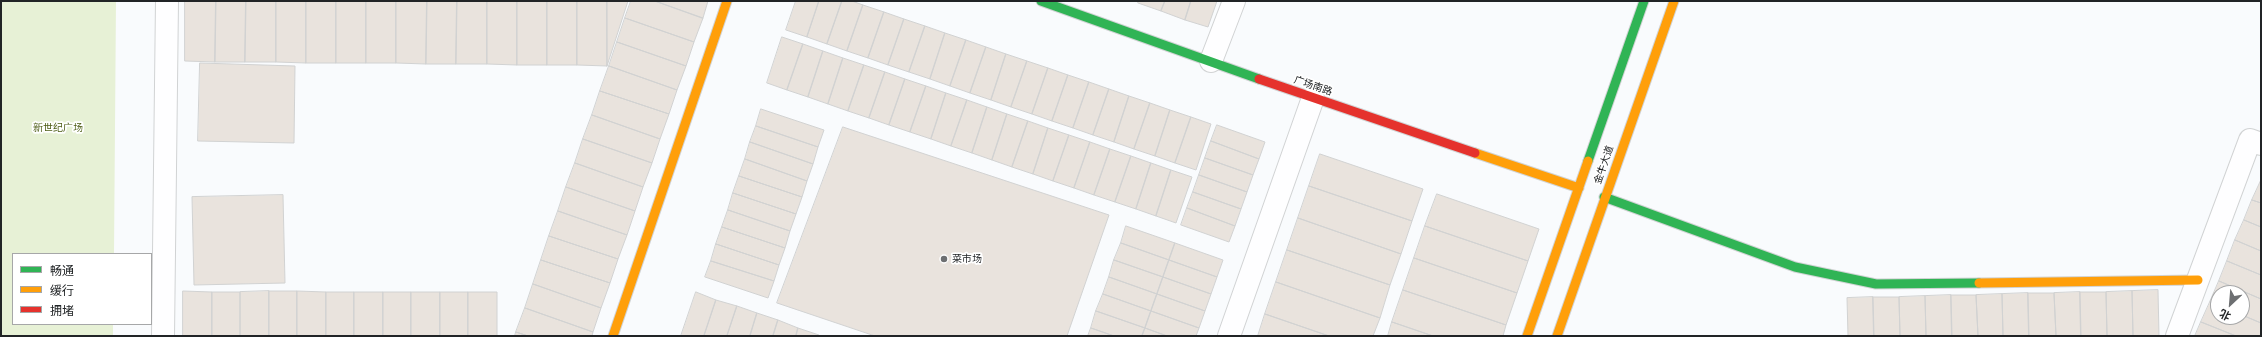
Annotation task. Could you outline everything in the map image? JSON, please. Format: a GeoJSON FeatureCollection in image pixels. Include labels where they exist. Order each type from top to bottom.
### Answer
{"type":"FeatureCollection","features":[{"type":"Feature","properties":{"kind":"street"},"geometry":{"type":"LineString","coordinates":[[163,336],[167,1]]}},
{"type":"Feature","properties":{"kind":"street"},"geometry":{"type":"LineString","coordinates":[[613,336],[727,1]]}},
{"type":"Feature","properties":{"kind":"street","name":"广场南路"},"geometry":{"type":"LineString","coordinates":[[1041,1],[1313,98],[1579,188]]}},
{"type":"Feature","properties":{"kind":"street"},"geometry":{"type":"LineString","coordinates":[[1211,61],[1234,1]]}},
{"type":"Feature","properties":{"kind":"street","name":"金牛大道"},"geometry":{"type":"LineString","coordinates":[[1527,336],[1644,1]]}},
{"type":"Feature","properties":{"kind":"street","name":"金牛大道"},"geometry":{"type":"LineString","coordinates":[[1557,336],[1604,197],[1674,1]]}},
{"type":"Feature","properties":{"kind":"street"},"geometry":{"type":"LineString","coordinates":[[1229,336],[1313,98]]}},
{"type":"Feature","properties":{"kind":"street"},"geometry":{"type":"LineString","coordinates":[[2177,336],[2250,140],[2261,144]]}},
{"type":"Feature","properties":{"kind":"street"},"geometry":{"type":"LineString","coordinates":[[1604,197],[1795,267],[1876,284],[2198,280]]}},
{"type":"Feature","properties":{"kind":"green space","name":"新世纪广场"},"geometry":{"type":"Polygon","coordinates":[[[1,1],[116,1],[114,253],[12,253],[12,325],[113,325],[113,336],[1,336],[1,1]]]}},
{"type":"Feature","properties":{"kind":"building"},"geometry":{"type":"Polygon","coordinates":[[[185,1],[216,1],[215,62],[185,61],[185,1]]]}},
{"type":"Feature","properties":{"kind":"building"},"geometry":{"type":"Polygon","coordinates":[[[216,1],[246,1],[245,62],[215,62],[216,1]]]}},
{"type":"Feature","properties":{"kind":"building"},"geometry":{"type":"Polygon","coordinates":[[[246,1],[276,1],[276,62],[245,62],[246,1]]]}},
{"type":"Feature","properties":{"kind":"building"},"geometry":{"type":"Polygon","coordinates":[[[276,1],[306,1],[306,63],[276,62],[276,1]]]}},
{"type":"Feature","properties":{"kind":"building"},"geometry":{"type":"Polygon","coordinates":[[[306,1],[336,1],[336,63],[306,63],[306,1]]]}},
{"type":"Feature","properties":{"kind":"building"},"geometry":{"type":"Polygon","coordinates":[[[336,1],[366,1],[366,63],[336,63],[336,1]]]}},
{"type":"Feature","properties":{"kind":"building"},"geometry":{"type":"Polygon","coordinates":[[[366,1],[396,1],[396,63],[366,63],[366,1]]]}},
{"type":"Feature","properties":{"kind":"building"},"geometry":{"type":"Polygon","coordinates":[[[396,1],[427,1],[426,64],[396,63],[396,1]]]}},
{"type":"Feature","properties":{"kind":"building"},"geometry":{"type":"Polygon","coordinates":[[[427,1],[457,1],[456,64],[426,64],[427,1]]]}},
{"type":"Feature","properties":{"kind":"building"},"geometry":{"type":"Polygon","coordinates":[[[457,1],[487,1],[487,64],[456,64],[457,1]]]}},
{"type":"Feature","properties":{"kind":"building"},"geometry":{"type":"Polygon","coordinates":[[[487,1],[517,1],[517,65],[487,64],[487,1]]]}},
{"type":"Feature","properties":{"kind":"building"},"geometry":{"type":"Polygon","coordinates":[[[517,1],[547,1],[547,65],[517,65],[517,1]]]}},
{"type":"Feature","properties":{"kind":"building"},"geometry":{"type":"Polygon","coordinates":[[[547,1],[577,1],[577,65],[547,65],[547,1]]]}},
{"type":"Feature","properties":{"kind":"building"},"geometry":{"type":"Polygon","coordinates":[[[577,1],[607,1],[607,66],[577,65],[577,1]]]}},
{"type":"Feature","properties":{"kind":"building"},"geometry":{"type":"Polygon","coordinates":[[[607,1],[628,1],[607,66],[607,1]]]}},
{"type":"Feature","properties":{"kind":"building"},"geometry":{"type":"Polygon","coordinates":[[[631,1],[655,1],[703,18],[694,42],[625,18],[631,1]]]}},
{"type":"Feature","properties":{"kind":"building"},"geometry":{"type":"Polygon","coordinates":[[[655,1],[708,1],[703,18],[655,1]]]}},
{"type":"Feature","properties":{"kind":"building"},"geometry":{"type":"Polygon","coordinates":[[[796,1],[819,1],[807,37],[786,30],[796,1]]]}},
{"type":"Feature","properties":{"kind":"building"},"geometry":{"type":"Polygon","coordinates":[[[819,1],[842,1],[827,44],[807,37],[819,1]]]}},
{"type":"Feature","properties":{"kind":"building"},"geometry":{"type":"Polygon","coordinates":[[[842,1],[852,1],[863,5],[847,51],[827,44],[842,1]]]}},
{"type":"Feature","properties":{"kind":"building"},"geometry":{"type":"Polygon","coordinates":[[[1139,1],[1165,1],[1161,11],[1138,3],[1139,1]]]}},
{"type":"Feature","properties":{"kind":"building"},"geometry":{"type":"Polygon","coordinates":[[[1165,1],[1191,1],[1185,20],[1161,11],[1165,1]]]}},
{"type":"Feature","properties":{"kind":"building"},"geometry":{"type":"Polygon","coordinates":[[[1191,1],[1217,1],[1208,27],[1185,20],[1191,1]]]}},
{"type":"Feature","properties":{"kind":"building"},"geometry":{"type":"Polygon","coordinates":[[[863,5],[884,12],[868,58],[847,51],[863,5]]]}},
{"type":"Feature","properties":{"kind":"building"},"geometry":{"type":"Polygon","coordinates":[[[884,12],[904,19],[888,65],[868,58],[884,12]]]}},
{"type":"Feature","properties":{"kind":"building"},"geometry":{"type":"Polygon","coordinates":[[[625,18],[694,42],[686,66],[617,42],[625,18]]]}},
{"type":"Feature","properties":{"kind":"building"},"geometry":{"type":"Polygon","coordinates":[[[904,19],[925,26],[909,72],[888,65],[904,19]]]}},
{"type":"Feature","properties":{"kind":"building"},"geometry":{"type":"Polygon","coordinates":[[[925,26],[945,33],[930,79],[909,72],[925,26]]]}},
{"type":"Feature","properties":{"kind":"building"},"geometry":{"type":"Polygon","coordinates":[[[945,33],[966,40],[950,86],[930,79],[945,33]]]}},
{"type":"Feature","properties":{"kind":"building"},"geometry":{"type":"Polygon","coordinates":[[[782,37],[803,44],[787,90],[767,83],[782,37]]]}},
{"type":"Feature","properties":{"kind":"building"},"geometry":{"type":"Polygon","coordinates":[[[966,40],[986,47],[970,93],[950,86],[966,40]]]}},
{"type":"Feature","properties":{"kind":"building"},"geometry":{"type":"Polygon","coordinates":[[[617,42],[686,66],[677,90],[609,66],[617,42]]]}},
{"type":"Feature","properties":{"kind":"building"},"geometry":{"type":"Polygon","coordinates":[[[803,44],[823,51],[808,97],[787,90],[803,44]]]}},
{"type":"Feature","properties":{"kind":"building"},"geometry":{"type":"Polygon","coordinates":[[[986,47],[1006,54],[991,100],[970,93],[986,47]]]}},
{"type":"Feature","properties":{"kind":"building"},"geometry":{"type":"Polygon","coordinates":[[[823,51],[843,58],[828,104],[808,97],[823,51]]]}},
{"type":"Feature","properties":{"kind":"building"},"geometry":{"type":"Polygon","coordinates":[[[1006,54],[1027,61],[1011,107],[991,100],[1006,54]]]}},
{"type":"Feature","properties":{"kind":"building"},"geometry":{"type":"Polygon","coordinates":[[[843,58],[864,65],[848,111],[828,104],[843,58]]]}},
{"type":"Feature","properties":{"kind":"building"},"geometry":{"type":"Polygon","coordinates":[[[1027,61],[1048,68],[1032,114],[1011,107],[1027,61]]]}},
{"type":"Feature","properties":{"kind":"building"},"geometry":{"type":"Polygon","coordinates":[[[200,63],[295,66],[294,143],[198,141],[200,63]]]}},
{"type":"Feature","properties":{"kind":"building"},"geometry":{"type":"Polygon","coordinates":[[[864,65],[885,72],[869,118],[848,111],[864,65]]]}},
{"type":"Feature","properties":{"kind":"building"},"geometry":{"type":"Polygon","coordinates":[[[609,66],[677,90],[669,114],[600,91],[609,66]]]}},
{"type":"Feature","properties":{"kind":"building"},"geometry":{"type":"Polygon","coordinates":[[[1048,68],[1068,75],[1052,121],[1032,114],[1048,68]]]}},
{"type":"Feature","properties":{"kind":"building"},"geometry":{"type":"Polygon","coordinates":[[[885,72],[905,79],[889,125],[869,118],[885,72]]]}},
{"type":"Feature","properties":{"kind":"building"},"geometry":{"type":"Polygon","coordinates":[[[1068,75],[1089,82],[1073,128],[1052,121],[1068,75]]]}},
{"type":"Feature","properties":{"kind":"building"},"geometry":{"type":"Polygon","coordinates":[[[905,79],[926,86],[910,132],[889,125],[905,79]]]}},
{"type":"Feature","properties":{"kind":"building"},"geometry":{"type":"Polygon","coordinates":[[[1089,82],[1109,89],[1093,135],[1073,128],[1089,82]]]}},
{"type":"Feature","properties":{"kind":"building"},"geometry":{"type":"Polygon","coordinates":[[[926,86],[946,93],[931,139],[910,132],[926,86]]]}},
{"type":"Feature","properties":{"kind":"building"},"geometry":{"type":"Polygon","coordinates":[[[1109,89],[1129,96],[1114,142],[1093,135],[1109,89]]]}},
{"type":"Feature","properties":{"kind":"building"},"geometry":{"type":"Polygon","coordinates":[[[600,91],[669,114],[660,139],[592,115],[600,91]]]}},
{"type":"Feature","properties":{"kind":"building"},"geometry":{"type":"Polygon","coordinates":[[[946,93],[967,100],[951,146],[931,139],[946,93]]]}},
{"type":"Feature","properties":{"kind":"building"},"geometry":{"type":"Polygon","coordinates":[[[1129,96],[1150,103],[1134,149],[1114,142],[1129,96]]]}},
{"type":"Feature","properties":{"kind":"building"},"geometry":{"type":"Polygon","coordinates":[[[967,100],[987,107],[972,153],[951,146],[967,100]]]}},
{"type":"Feature","properties":{"kind":"building"},"geometry":{"type":"Polygon","coordinates":[[[1150,103],[1170,110],[1155,156],[1134,149],[1150,103]]]}},
{"type":"Feature","properties":{"kind":"building"},"geometry":{"type":"Polygon","coordinates":[[[987,107],[1007,114],[992,160],[972,153],[987,107]]]}},
{"type":"Feature","properties":{"kind":"building"},"geometry":{"type":"Polygon","coordinates":[[[761,109],[824,130],[818,147],[756,126],[761,109]]]}},
{"type":"Feature","properties":{"kind":"building"},"geometry":{"type":"Polygon","coordinates":[[[1170,110],[1191,117],[1175,163],[1155,156],[1170,110]]]}},
{"type":"Feature","properties":{"kind":"building"},"geometry":{"type":"Polygon","coordinates":[[[1007,114],[1028,121],[1012,167],[992,160],[1007,114]]]}},
{"type":"Feature","properties":{"kind":"building"},"geometry":{"type":"Polygon","coordinates":[[[592,115],[660,139],[652,163],[583,139],[592,115]]]}},
{"type":"Feature","properties":{"kind":"building"},"geometry":{"type":"Polygon","coordinates":[[[1191,117],[1211,124],[1196,170],[1175,163],[1191,117]]]}},
{"type":"Feature","properties":{"kind":"building"},"geometry":{"type":"Polygon","coordinates":[[[1028,121],[1048,128],[1033,174],[1012,167],[1028,121]]]}},
{"type":"Feature","properties":{"kind":"building"},"geometry":{"type":"Polygon","coordinates":[[[1217,125],[1265,142],[1259,159],[1211,141],[1217,125]]]}},
{"type":"Feature","properties":{"kind":"building"},"geometry":{"type":"Polygon","coordinates":[[[756,126],[818,147],[813,164],[750,142],[756,126]]]}},
{"type":"Feature","properties":{"kind":"building","name":"菜市场"},"geometry":{"type":"Polygon","coordinates":[[[843,127],[1109,215],[1067,336],[875,336],[777,303],[843,127]]]}},
{"type":"Feature","properties":{"kind":"building"},"geometry":{"type":"Polygon","coordinates":[[[1048,128],[1069,135],[1053,181],[1033,174],[1048,128]]]}},
{"type":"Feature","properties":{"kind":"building"},"geometry":{"type":"Polygon","coordinates":[[[1069,135],[1090,142],[1074,188],[1053,181],[1069,135]]]}},
{"type":"Feature","properties":{"kind":"building"},"geometry":{"type":"Polygon","coordinates":[[[583,139],[652,163],[643,187],[575,163],[583,139]]]}},
{"type":"Feature","properties":{"kind":"building"},"geometry":{"type":"Polygon","coordinates":[[[1211,141],[1259,159],[1253,175],[1205,158],[1211,141]]]}},
{"type":"Feature","properties":{"kind":"building"},"geometry":{"type":"Polygon","coordinates":[[[750,142],[813,164],[807,181],[745,159],[750,142]]]}},
{"type":"Feature","properties":{"kind":"building"},"geometry":{"type":"Polygon","coordinates":[[[1090,142],[1110,149],[1094,195],[1074,188],[1090,142]]]}},
{"type":"Feature","properties":{"kind":"building"},"geometry":{"type":"Polygon","coordinates":[[[1110,149],[1131,156],[1115,202],[1094,195],[1110,149]]]}},
{"type":"Feature","properties":{"kind":"building"},"geometry":{"type":"Polygon","coordinates":[[[1320,154],[1423,189],[1412,221],[1309,186],[1320,154]]]}},
{"type":"Feature","properties":{"kind":"building"},"geometry":{"type":"Polygon","coordinates":[[[1131,156],[1151,163],[1136,209],[1115,202],[1131,156]]]}},
{"type":"Feature","properties":{"kind":"building"},"geometry":{"type":"Polygon","coordinates":[[[1205,158],[1253,175],[1247,192],[1199,175],[1205,158]]]}},
{"type":"Feature","properties":{"kind":"building"},"geometry":{"type":"Polygon","coordinates":[[[745,159],[807,181],[802,197],[739,176],[745,159]]]}},
{"type":"Feature","properties":{"kind":"building"},"geometry":{"type":"Polygon","coordinates":[[[575,163],[643,187],[635,211],[566,187],[575,163]]]}},
{"type":"Feature","properties":{"kind":"building"},"geometry":{"type":"Polygon","coordinates":[[[1151,163],[1171,170],[1156,216],[1136,209],[1151,163]]]}},
{"type":"Feature","properties":{"kind":"building"},"geometry":{"type":"Polygon","coordinates":[[[1171,170],[1192,177],[1176,223],[1156,216],[1171,170]]]}},
{"type":"Feature","properties":{"kind":"building"},"geometry":{"type":"Polygon","coordinates":[[[1199,175],[1247,192],[1241,209],[1193,192],[1199,175]]]}},
{"type":"Feature","properties":{"kind":"building"},"geometry":{"type":"Polygon","coordinates":[[[739,176],[802,197],[796,214],[733,193],[739,176]]]}},
{"type":"Feature","properties":{"kind":"building"},"geometry":{"type":"Polygon","coordinates":[[[2261,180],[2261,203],[2252,200],[2261,180]]]}},
{"type":"Feature","properties":{"kind":"building"},"geometry":{"type":"Polygon","coordinates":[[[1309,186],[1412,221],[1401,254],[1298,218],[1309,186]]]}},
{"type":"Feature","properties":{"kind":"building"},"geometry":{"type":"Polygon","coordinates":[[[566,187],[635,211],[627,235],[558,211],[566,187]]]}},
{"type":"Feature","properties":{"kind":"building"},"geometry":{"type":"Polygon","coordinates":[[[1193,192],[1241,209],[1235,226],[1187,208],[1193,192]]]}},
{"type":"Feature","properties":{"kind":"building"},"geometry":{"type":"Polygon","coordinates":[[[733,193],[796,214],[790,231],[728,210],[733,193]]]}},
{"type":"Feature","properties":{"kind":"building"},"geometry":{"type":"Polygon","coordinates":[[[1437,194],[1539,229],[1528,261],[1425,226],[1437,194]]]}},
{"type":"Feature","properties":{"kind":"building"},"geometry":{"type":"Polygon","coordinates":[[[283,195],[285,283],[194,285],[192,197],[283,195]]]}},
{"type":"Feature","properties":{"kind":"building"},"geometry":{"type":"Polygon","coordinates":[[[2252,200],[2261,203],[2261,227],[2244,220],[2252,200]]]}},
{"type":"Feature","properties":{"kind":"building"},"geometry":{"type":"Polygon","coordinates":[[[1187,208],[1235,226],[1229,242],[1181,225],[1187,208]]]}},
{"type":"Feature","properties":{"kind":"building"},"geometry":{"type":"Polygon","coordinates":[[[728,210],[790,231],[785,248],[722,227],[728,210]]]}},
{"type":"Feature","properties":{"kind":"building"},"geometry":{"type":"Polygon","coordinates":[[[558,211],[627,235],[618,259],[549,236],[558,211]]]}},
{"type":"Feature","properties":{"kind":"building"},"geometry":{"type":"Polygon","coordinates":[[[1298,218],[1401,254],[1390,285],[1287,250],[1298,218]]]}},
{"type":"Feature","properties":{"kind":"building"},"geometry":{"type":"Polygon","coordinates":[[[2244,220],[2261,227],[2261,251],[2235,240],[2244,220]]]}},
{"type":"Feature","properties":{"kind":"building"},"geometry":{"type":"Polygon","coordinates":[[[1126,226],[1175,243],[1169,260],[1121,243],[1126,226]]]}},
{"type":"Feature","properties":{"kind":"building"},"geometry":{"type":"Polygon","coordinates":[[[1425,226],[1528,261],[1517,293],[1414,258],[1425,226]]]}},
{"type":"Feature","properties":{"kind":"building"},"geometry":{"type":"Polygon","coordinates":[[[722,227],[785,248],[779,265],[716,244],[722,227]]]}},
{"type":"Feature","properties":{"kind":"building"},"geometry":{"type":"Polygon","coordinates":[[[549,236],[618,259],[610,283],[541,260],[549,236]]]}},
{"type":"Feature","properties":{"kind":"building"},"geometry":{"type":"Polygon","coordinates":[[[2235,240],[2261,251],[2261,275],[2227,261],[2235,240]]]}},
{"type":"Feature","properties":{"kind":"building"},"geometry":{"type":"Polygon","coordinates":[[[1121,243],[1169,260],[1163,277],[1114,260],[1121,243]]]}},
{"type":"Feature","properties":{"kind":"building"},"geometry":{"type":"Polygon","coordinates":[[[1175,243],[1223,260],[1217,277],[1169,260],[1175,243]]]}},
{"type":"Feature","properties":{"kind":"building"},"geometry":{"type":"Polygon","coordinates":[[[716,244],[779,265],[774,281],[711,261],[716,244]]]}},
{"type":"Feature","properties":{"kind":"building"},"geometry":{"type":"Polygon","coordinates":[[[1287,250],[1390,285],[1380,318],[1276,282],[1287,250]]]}},
{"type":"Feature","properties":{"kind":"building"},"geometry":{"type":"Polygon","coordinates":[[[1414,258],[1517,293],[1506,325],[1403,290],[1414,258]]]}},
{"type":"Feature","properties":{"kind":"building"},"geometry":{"type":"Polygon","coordinates":[[[541,260],[610,283],[601,308],[533,284],[541,260]]]}},
{"type":"Feature","properties":{"kind":"building"},"geometry":{"type":"Polygon","coordinates":[[[1114,260],[1163,277],[1157,294],[1109,277],[1114,260]]]}},
{"type":"Feature","properties":{"kind":"building"},"geometry":{"type":"Polygon","coordinates":[[[1169,260],[1217,277],[1211,294],[1163,277],[1169,260]]]}},
{"type":"Feature","properties":{"kind":"building"},"geometry":{"type":"Polygon","coordinates":[[[711,261],[774,281],[768,298],[705,277],[711,261]]]}},
{"type":"Feature","properties":{"kind":"building"},"geometry":{"type":"Polygon","coordinates":[[[2227,261],[2261,275],[2261,299],[2250,294],[2250,285],[2228,285],[2219,281],[2227,261]]]}},
{"type":"Feature","properties":{"kind":"building"},"geometry":{"type":"Polygon","coordinates":[[[1109,277],[1157,294],[1151,311],[1103,294],[1109,277]]]}},
{"type":"Feature","properties":{"kind":"building"},"geometry":{"type":"Polygon","coordinates":[[[1163,277],[1211,294],[1205,311],[1157,294],[1163,277]]]}},
{"type":"Feature","properties":{"kind":"building"},"geometry":{"type":"Polygon","coordinates":[[[2219,281],[2228,285],[2217,285],[2219,281]]]}},
{"type":"Feature","properties":{"kind":"building"},"geometry":{"type":"Polygon","coordinates":[[[1276,282],[1380,318],[1373,336],[1329,336],[1265,314],[1276,282]]]}},
{"type":"Feature","properties":{"kind":"building"},"geometry":{"type":"Polygon","coordinates":[[[533,284],[601,308],[593,332],[525,308],[533,284]]]}},
{"type":"Feature","properties":{"kind":"building"},"geometry":{"type":"Polygon","coordinates":[[[1403,290],[1506,325],[1503,336],[1433,336],[1392,322],[1403,290]]]}},
{"type":"Feature","properties":{"kind":"building"},"geometry":{"type":"Polygon","coordinates":[[[2158,290],[2159,336],[2133,336],[2132,291],[2158,290]]]}},
{"type":"Feature","properties":{"kind":"building"},"geometry":{"type":"Polygon","coordinates":[[[183,291],[212,292],[212,336],[183,336],[183,291]]]}},
{"type":"Feature","properties":{"kind":"building"},"geometry":{"type":"Polygon","coordinates":[[[269,291],[269,336],[240,336],[240,292],[269,291]]]}},
{"type":"Feature","properties":{"kind":"building"},"geometry":{"type":"Polygon","coordinates":[[[269,291],[297,291],[297,336],[269,336],[269,291]]]}},
{"type":"Feature","properties":{"kind":"building"},"geometry":{"type":"Polygon","coordinates":[[[297,291],[326,292],[326,336],[297,336],[297,291]]]}},
{"type":"Feature","properties":{"kind":"building"},"geometry":{"type":"Polygon","coordinates":[[[2132,291],[2133,336],[2107,336],[2106,292],[2132,291]]]}},
{"type":"Feature","properties":{"kind":"building"},"geometry":{"type":"Polygon","coordinates":[[[212,292],[240,292],[240,336],[212,336],[212,292]]]}},
{"type":"Feature","properties":{"kind":"building"},"geometry":{"type":"Polygon","coordinates":[[[326,292],[354,292],[354,336],[326,336],[326,292]]]}},
{"type":"Feature","properties":{"kind":"building"},"geometry":{"type":"Polygon","coordinates":[[[354,292],[383,292],[383,336],[354,336],[354,292]]]}},
{"type":"Feature","properties":{"kind":"building"},"geometry":{"type":"Polygon","coordinates":[[[383,292],[411,292],[411,336],[383,336],[383,292]]]}},
{"type":"Feature","properties":{"kind":"building"},"geometry":{"type":"Polygon","coordinates":[[[411,292],[440,292],[440,336],[411,336],[411,292]]]}},
{"type":"Feature","properties":{"kind":"building"},"geometry":{"type":"Polygon","coordinates":[[[440,292],[468,292],[468,336],[440,336],[440,292]]]}},
{"type":"Feature","properties":{"kind":"building"},"geometry":{"type":"Polygon","coordinates":[[[468,292],[497,292],[497,336],[468,336],[468,292]]]}},
{"type":"Feature","properties":{"kind":"building"},"geometry":{"type":"Polygon","coordinates":[[[696,292],[716,300],[704,336],[681,336],[696,292]]]}},
{"type":"Feature","properties":{"kind":"building"},"geometry":{"type":"Polygon","coordinates":[[[2080,292],[2081,336],[2056,336],[2054,293],[2080,292]]]}},
{"type":"Feature","properties":{"kind":"building"},"geometry":{"type":"Polygon","coordinates":[[[2080,292],[2106,292],[2107,336],[2081,336],[2080,292]]]}},
{"type":"Feature","properties":{"kind":"building"},"geometry":{"type":"Polygon","coordinates":[[[2028,293],[2029,336],[2003,336],[2002,294],[2028,293]]]}},
{"type":"Feature","properties":{"kind":"building"},"geometry":{"type":"Polygon","coordinates":[[[2028,293],[2054,293],[2056,336],[2029,336],[2028,293]]]}},
{"type":"Feature","properties":{"kind":"building"},"geometry":{"type":"Polygon","coordinates":[[[1103,294],[1151,311],[1145,328],[1096,311],[1103,294]]]}},
{"type":"Feature","properties":{"kind":"building"},"geometry":{"type":"Polygon","coordinates":[[[1157,294],[1205,311],[1199,328],[1151,311],[1157,294]]]}},
{"type":"Feature","properties":{"kind":"building"},"geometry":{"type":"Polygon","coordinates":[[[2002,294],[2003,336],[1978,336],[1976,295],[2002,294]]]}},
{"type":"Feature","properties":{"kind":"building"},"geometry":{"type":"Polygon","coordinates":[[[2250,294],[2261,299],[2261,323],[2250,318],[2250,294]]]}},
{"type":"Feature","properties":{"kind":"building"},"geometry":{"type":"Polygon","coordinates":[[[1951,295],[1952,336],[1926,336],[1925,296],[1951,295]]]}},
{"type":"Feature","properties":{"kind":"building"},"geometry":{"type":"Polygon","coordinates":[[[1951,295],[1976,295],[1978,336],[1952,336],[1951,295]]]}},
{"type":"Feature","properties":{"kind":"building"},"geometry":{"type":"Polygon","coordinates":[[[1925,296],[1926,336],[1900,336],[1899,297],[1925,296]]]}},
{"type":"Feature","properties":{"kind":"building"},"geometry":{"type":"Polygon","coordinates":[[[1873,297],[1874,336],[1848,336],[1847,298],[1873,297]]]}},
{"type":"Feature","properties":{"kind":"building"},"geometry":{"type":"Polygon","coordinates":[[[1873,297],[1899,297],[1900,336],[1874,336],[1873,297]]]}},
{"type":"Feature","properties":{"kind":"building"},"geometry":{"type":"Polygon","coordinates":[[[716,300],[737,306],[727,336],[704,336],[716,300]]]}},
{"type":"Feature","properties":{"kind":"building"},"geometry":{"type":"Polygon","coordinates":[[[2210,302],[2210,325],[2250,325],[2250,318],[2261,323],[2261,336],[2236,336],[2201,322],[2210,302]]]}},
{"type":"Feature","properties":{"kind":"building"},"geometry":{"type":"Polygon","coordinates":[[[737,306],[757,313],[750,336],[727,336],[737,306]]]}},
{"type":"Feature","properties":{"kind":"building"},"geometry":{"type":"Polygon","coordinates":[[[525,308],[593,332],[592,336],[528,336],[516,332],[525,308]]]}},
{"type":"Feature","properties":{"kind":"building"},"geometry":{"type":"Polygon","coordinates":[[[1096,311],[1145,328],[1142,336],[1114,336],[1091,328],[1096,311]]]}},
{"type":"Feature","properties":{"kind":"building"},"geometry":{"type":"Polygon","coordinates":[[[1151,311],[1199,328],[1196,336],[1167,336],[1145,328],[1151,311]]]}},
{"type":"Feature","properties":{"kind":"building"},"geometry":{"type":"Polygon","coordinates":[[[757,313],[778,320],[773,336],[750,336],[757,313]]]}},
{"type":"Feature","properties":{"kind":"building"},"geometry":{"type":"Polygon","coordinates":[[[1265,314],[1329,336],[1258,336],[1265,314]]]}},
{"type":"Feature","properties":{"kind":"building"},"geometry":{"type":"Polygon","coordinates":[[[778,320],[798,328],[796,336],[773,336],[778,320]]]}},
{"type":"Feature","properties":{"kind":"building"},"geometry":{"type":"Polygon","coordinates":[[[1392,322],[1433,336],[1388,336],[1392,322]]]}},
{"type":"Feature","properties":{"kind":"building"},"geometry":{"type":"Polygon","coordinates":[[[2201,322],[2236,336],[2195,336],[2201,322]]]}},
{"type":"Feature","properties":{"kind":"building"},"geometry":{"type":"Polygon","coordinates":[[[798,328],[819,335],[796,336],[798,328]]]}},
{"type":"Feature","properties":{"kind":"building"},"geometry":{"type":"Polygon","coordinates":[[[1091,328],[1114,336],[1088,336],[1091,328]]]}},
{"type":"Feature","properties":{"kind":"building"},"geometry":{"type":"Polygon","coordinates":[[[1145,328],[1167,336],[1142,336],[1145,328]]]}},
{"type":"Feature","properties":{"kind":"building"},"geometry":{"type":"Polygon","coordinates":[[[516,332],[528,336],[515,336],[516,332]]]}},
{"type":"Feature","properties":{"kind":"traffic: fast"},"geometry":{"type":"LineString","coordinates":[[1041,1],[1259,79]]}},
{"type":"Feature","properties":{"kind":"traffic: fast"},"geometry":{"type":"LineString","coordinates":[[1588,161],[1644,1]]}},
{"type":"Feature","properties":{"kind":"traffic: fast"},"geometry":{"type":"LineString","coordinates":[[1604,197],[1795,267],[1876,284],[1979,283]]}},
{"type":"Feature","properties":{"kind":"traffic: slow"},"geometry":{"type":"LineString","coordinates":[[613,336],[727,1]]}},
{"type":"Feature","properties":{"kind":"traffic: slow"},"geometry":{"type":"LineString","coordinates":[[1557,336],[1674,1]]}},
{"type":"Feature","properties":{"kind":"traffic: slow"},"geometry":{"type":"LineString","coordinates":[[1475,153],[1579,188]]}},
{"type":"Feature","properties":{"kind":"traffic: slow"},"geometry":{"type":"LineString","coordinates":[[1527,336],[1588,161]]}},
{"type":"Feature","properties":{"kind":"traffic: slow"},"geometry":{"type":"LineString","coordinates":[[1979,283],[2198,280]]}},
{"type":"Feature","properties":{"kind":"traffic: jam"},"geometry":{"type":"LineString","coordinates":[[1259,79],[1475,153]]}},
{"type":"Feature","properties":{"kind":"place","name":"菜市场"},"geometry":{"type":"Point","coordinates":[944,259]}}]}
